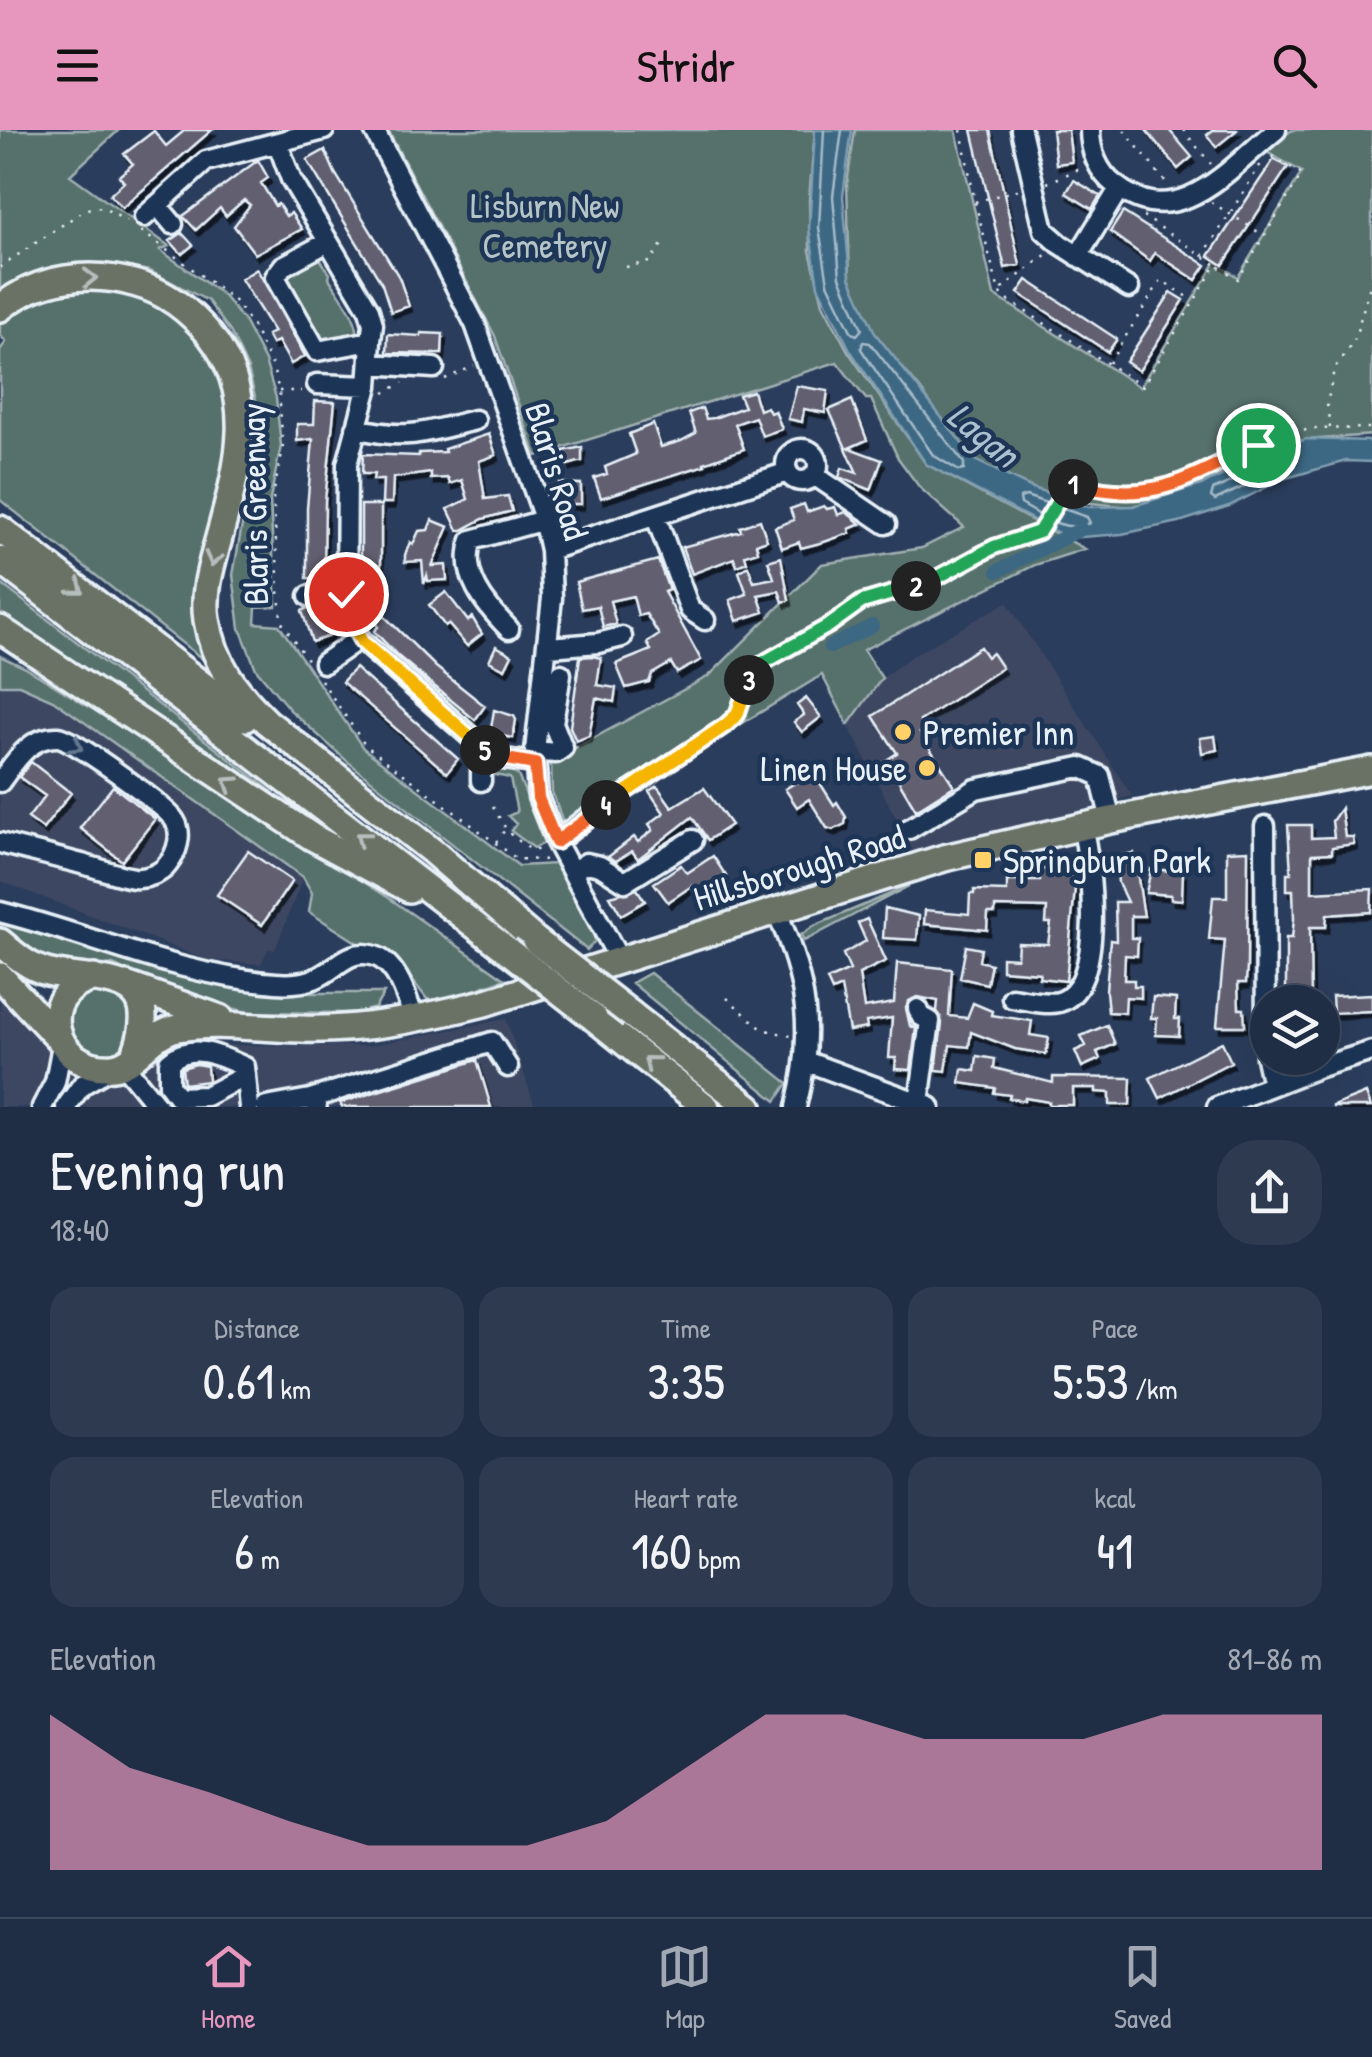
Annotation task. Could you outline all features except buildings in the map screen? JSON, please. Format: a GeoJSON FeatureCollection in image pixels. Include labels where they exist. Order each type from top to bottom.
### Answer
{"type":"FeatureCollection","features":[{"type":"Feature","properties":{"kind":"highway"},"geometry":{"type":"LineString","coordinates":[[0,308],[43,284],[87,276],[139,284],[162,294],[199,322],[226,360],[241,410],[238,466],[205,595],[218,662],[242,698],[267,722],[432,852],[594,1018],[706,1107]]}},
{"type":"Feature","properties":{"kind":"highway"},"geometry":{"type":"LineString","coordinates":[[0,528],[522,940],[632,1015],[749,1107]]}},
{"type":"Feature","properties":{"kind":"highway"},"geometry":{"type":"LineString","coordinates":[[0,560],[466,920]]}},
{"type":"Feature","properties":{"kind":"highway"},"geometry":{"type":"LineString","coordinates":[[0,629],[312,836],[466,920],[522,940]]}},
{"type":"Feature","properties":{"kind":"highway"},"geometry":{"type":"LineString","coordinates":[[0,650],[24,659],[142,725]]}},
{"type":"Feature","properties":{"kind":"highway","name":"Hillsborough Road"},"geometry":{"type":"LineString","coordinates":[[249,1026],[337,1028],[414,1020],[484,1004],[944,858],[1111,820],[1372,770]]}},
{"type":"Feature","properties":{"kind":"highway"},"geometry":{"type":"LineString","coordinates":[[0,942],[46,972],[106,980],[249,1026]]}},
{"type":"Feature","properties":{"kind":"highway"},"geometry":{"type":"LineString","coordinates":[[0,976],[82,1062],[124,1061],[154,1036],[182,1027],[249,1026]]}},
{"type":"Feature","properties":{"kind":"highway"},"geometry":{"type":"LineString","coordinates":[[60,1042],[56,1025],[60,1003],[74,986],[106,980],[135,996],[141,1007],[142,1030],[124,1061]]}},
{"type":"Feature","properties":{"kind":"street"},"geometry":{"type":"LineString","coordinates":[[173,224],[150,211],[206,161],[267,140],[324,130]]}},
{"type":"Feature","properties":{"kind":"street","name":"Blaris Road"},"geometry":{"type":"LineString","coordinates":[[374,130],[474,324],[544,520],[552,598],[535,757],[538,798],[553,849],[572,872],[620,958]]}},
{"type":"Feature","properties":{"kind":"street"},"geometry":{"type":"LineString","coordinates":[[1021,130],[1044,230],[1129,288]]}},
{"type":"Feature","properties":{"kind":"street"},"geometry":{"type":"LineString","coordinates":[[1090,130],[1096,161],[1106,178],[1126,193],[1164,205],[1181,201],[1221,176],[1266,138]]}},
{"type":"Feature","properties":{"kind":"street"},"geometry":{"type":"LineString","coordinates":[[267,140],[369,310],[372,324],[368,386],[347,464],[347,615],[360,638],[491,755],[535,757],[562,748],[553,723],[561,674]]}},
{"type":"Feature","properties":{"kind":"street"},"geometry":{"type":"LineString","coordinates":[[1078,256],[1126,193]]}},
{"type":"Feature","properties":{"kind":"street"},"geometry":{"type":"LineString","coordinates":[[328,242],[283,266],[276,272],[277,284],[317,351],[371,341]]}},
{"type":"Feature","properties":{"kind":"street"},"geometry":{"type":"LineString","coordinates":[[370,364],[434,368]]}},
{"type":"Feature","properties":{"kind":"street"},"geometry":{"type":"LineString","coordinates":[[316,384],[368,386]]}},
{"type":"Feature","properties":{"kind":"street"},"geometry":{"type":"LineString","coordinates":[[356,428],[384,435],[415,436],[468,422],[454,404]]}},
{"type":"Feature","properties":{"kind":"street"},"geometry":{"type":"LineString","coordinates":[[806,450],[817,460],[814,475],[800,481],[788,472],[787,462],[792,453],[806,450]]}},
{"type":"Feature","properties":{"kind":"street"},"geometry":{"type":"LineString","coordinates":[[550,550],[788,472]]}},
{"type":"Feature","properties":{"kind":"street"},"geometry":{"type":"LineString","coordinates":[[814,475],[886,524]]}},
{"type":"Feature","properties":{"kind":"street"},"geometry":{"type":"LineString","coordinates":[[656,518],[690,610],[705,620]]}},
{"type":"Feature","properties":{"kind":"street"},"geometry":{"type":"LineString","coordinates":[[505,616],[477,592],[469,548],[472,540],[544,520]]}},
{"type":"Feature","properties":{"kind":"street"},"geometry":{"type":"LineString","coordinates":[[309,596],[346,594]]}},
{"type":"Feature","properties":{"kind":"street"},"geometry":{"type":"LineString","coordinates":[[549,648],[622,637]]}},
{"type":"Feature","properties":{"kind":"street"},"geometry":{"type":"LineString","coordinates":[[324,663],[360,638]]}},
{"type":"Feature","properties":{"kind":"street"},"geometry":{"type":"LineString","coordinates":[[0,782],[24,749],[40,740],[60,736],[156,803],[174,818],[179,830],[178,847],[171,862],[161,872],[134,878],[0,843]]}},
{"type":"Feature","properties":{"kind":"street"},"geometry":{"type":"LineString","coordinates":[[909,829],[976,789],[1080,767],[1100,776],[1111,820]]}},
{"type":"Feature","properties":{"kind":"street"},"geometry":{"type":"LineString","coordinates":[[553,849],[585,819]]}},
{"type":"Feature","properties":{"kind":"street"},"geometry":{"type":"LineString","coordinates":[[1012,998],[1057,1003],[1077,992],[1087,969],[1092,884],[1082,826]]}},
{"type":"Feature","properties":{"kind":"street"},"geometry":{"type":"LineString","coordinates":[[1264,826],[1266,1058],[1272,1085]]}},
{"type":"Feature","properties":{"kind":"street"},"geometry":{"type":"LineString","coordinates":[[572,872],[586,863],[600,866],[626,882],[693,840]]}},
{"type":"Feature","properties":{"kind":"street"},"geometry":{"type":"LineString","coordinates":[[776,910],[806,994],[807,1040],[796,1107]]}},
{"type":"Feature","properties":{"kind":"street"},"geometry":{"type":"LineString","coordinates":[[0,912],[199,972],[276,983],[310,980],[346,957],[371,955],[382,958],[392,970],[414,1020]]}},
{"type":"Feature","properties":{"kind":"street"},"geometry":{"type":"LineString","coordinates":[[805,1061],[924,1105],[928,1015]]}},
{"type":"Feature","properties":{"kind":"street"},"geometry":{"type":"LineString","coordinates":[[42,1107],[55,1082],[60,1042]]}},
{"type":"Feature","properties":{"kind":"street"},"geometry":{"type":"LineString","coordinates":[[266,1107],[314,1103],[492,1042],[508,1067]]}},
{"type":"Feature","properties":{"kind":"street"},"geometry":{"type":"LineString","coordinates":[[1217,1107],[1372,1051]]}},
{"type":"Feature","properties":{"kind":"street"},"geometry":{"type":"LineString","coordinates":[[66,1107],[82,1085],[124,1061],[158,1107]]}},
{"type":"Feature","properties":{"kind":"street"},"geometry":{"type":"LineString","coordinates":[[245,1071],[250,1107]]}},
{"type":"Feature","properties":{"kind":"path"},"geometry":{"type":"LineString","coordinates":[[1124,130],[1181,201]]}},
{"type":"Feature","properties":{"kind":"path"},"geometry":{"type":"LineString","coordinates":[[1183,130],[1221,176]]}},
{"type":"Feature","properties":{"kind":"path"},"geometry":{"type":"LineString","coordinates":[[1203,256],[1230,214],[1266,138]]}},
{"type":"Feature","properties":{"kind":"path"},"geometry":{"type":"LineString","coordinates":[[1126,193],[1140,214],[1216,265]]}},
{"type":"Feature","properties":{"kind":"path","name":"Blaris Greenway"},"geometry":{"type":"LineString","coordinates":[[0,267],[86,209],[102,207],[137,228],[233,300],[263,347],[278,391],[283,448],[274,495],[282,621],[365,745],[523,862],[553,849]]}},
{"type":"Feature","properties":{"kind":"path"},"geometry":{"type":"LineString","coordinates":[[1222,209],[1264,236]]}},
{"type":"Feature","properties":{"kind":"path"},"geometry":{"type":"LineString","coordinates":[[626,267],[650,262],[664,242]]}},
{"type":"Feature","properties":{"kind":"path"},"geometry":{"type":"LineString","coordinates":[[999,291],[1060,244]]}},
{"type":"Feature","properties":{"kind":"path"},"geometry":{"type":"LineString","coordinates":[[1330,429],[1326,404],[1334,370],[1354,342],[1372,279]]}},
{"type":"Feature","properties":{"kind":"path"},"geometry":{"type":"LineString","coordinates":[[1108,364],[1161,280],[1195,301]]}},
{"type":"Feature","properties":{"kind":"path"},"geometry":{"type":"LineString","coordinates":[[585,819],[726,725],[737,715],[754,668],[862,602],[929,582],[994,547],[1039,532],[1070,484],[1123,494],[1168,487],[1258,445],[1310,428],[1372,428]]}},
{"type":"Feature","properties":{"kind":"path"},"geometry":{"type":"LineString","coordinates":[[493,807],[505,830],[532,851],[553,849]]}},
{"type":"Feature","properties":{"kind":"path"},"geometry":{"type":"LineString","coordinates":[[495,843],[505,830]]}},
{"type":"Feature","properties":{"kind":"path"},"geometry":{"type":"LineString","coordinates":[[727,998],[762,1029],[807,1040]]}},
{"type":"Feature","properties":{"kind":"shaded area"},"geometry":{"type":"Polygon","coordinates":[[[1007,602],[1132,796],[915,855],[848,725],[882,678],[910,657],[1007,602]]]}},
{"type":"Feature","properties":{"kind":"shaded area"},"geometry":{"type":"Polygon","coordinates":[[[0,685],[19,685],[53,700],[303,877],[275,950],[268,949],[261,964],[208,960],[0,881],[0,685]]]}},
{"type":"Feature","properties":{"kind":"shaded area"},"geometry":{"type":"Polygon","coordinates":[[[0,991],[24,1013],[34,1033],[88,1072],[129,1084],[161,1053],[191,1045],[368,1046],[506,1019],[535,1107],[0,1107],[0,991]]]}},
{"type":"Feature","properties":{"kind":"green space"},"geometry":{"type":"Polygon","coordinates":[[[0,130],[119,130],[70,175],[169,246],[160,250],[223,295],[244,321],[265,361],[276,398],[281,446],[270,499],[276,606],[256,607],[255,623],[279,625],[363,748],[519,866],[556,864],[588,913],[595,941],[587,950],[347,761],[290,710],[256,669],[240,628],[233,575],[261,420],[248,369],[231,333],[208,301],[150,271],[104,263],[52,272],[0,297],[0,130]]]}},
{"type":"Feature","properties":{"kind":"green space","name":"Lisburn New Cemetery"},"geometry":{"type":"Polygon","coordinates":[[[388,130],[815,130],[809,199],[810,251],[823,304],[848,351],[926,464],[1085,549],[1035,565],[863,650],[882,678],[848,725],[822,675],[580,827],[565,828],[552,792],[551,761],[709,676],[822,564],[922,548],[964,527],[920,488],[898,458],[871,399],[866,399],[837,362],[536,456],[495,336],[388,130]]]}},
{"type":"Feature","properties":{"kind":"green space"},"geometry":{"type":"Polygon","coordinates":[[[855,130],[956,130],[994,295],[1140,387],[1215,263],[1238,277],[1302,172],[1265,151],[1292,130],[1372,130],[1372,435],[1293,441],[1192,489],[1131,507],[1080,502],[1035,489],[971,460],[870,328],[850,277],[847,184],[855,130]]]}},
{"type":"Feature","properties":{"kind":"green space"},"geometry":{"type":"Polygon","coordinates":[[[319,257],[353,316],[357,339],[332,337],[331,344],[324,345],[312,336],[317,331],[294,291],[286,291],[290,270],[296,273],[305,266],[303,261],[319,257]]]}},
{"type":"Feature","properties":{"kind":"green space"},"geometry":{"type":"Polygon","coordinates":[[[97,287],[145,301],[170,314],[205,349],[224,384],[231,421],[227,459],[198,579],[195,619],[201,658],[0,500],[0,350],[6,342],[0,335],[0,323],[48,295],[97,287]]]}},
{"type":"Feature","properties":{"kind":"green space"},"geometry":{"type":"Polygon","coordinates":[[[0,583],[274,793],[0,618],[0,583]]]}},
{"type":"Feature","properties":{"kind":"green space"},"geometry":{"type":"Polygon","coordinates":[[[0,656],[70,695],[389,898],[505,979],[442,1001],[427,999],[393,955],[374,945],[361,945],[309,912],[312,893],[303,877],[53,700],[19,685],[0,685],[0,656]]]}},
{"type":"Feature","properties":{"kind":"green space"},"geometry":{"type":"Polygon","coordinates":[[[493,766],[517,774],[545,843],[534,848],[511,831],[516,824],[508,816],[517,812],[510,778],[490,774],[493,766]]]}},
{"type":"Feature","properties":{"kind":"green space"},"geometry":{"type":"Polygon","coordinates":[[[909,886],[804,941],[801,935],[814,926],[909,886]]]}},
{"type":"Feature","properties":{"kind":"green space"},"geometry":{"type":"Polygon","coordinates":[[[0,922],[167,972],[276,993],[384,993],[375,1008],[359,1013],[247,1012],[166,990],[113,965],[66,965],[40,959],[0,922]]]}},
{"type":"Feature","properties":{"kind":"green space"},"geometry":{"type":"Polygon","coordinates":[[[650,973],[788,1083],[776,1101],[632,983],[650,973]]]}},
{"type":"Feature","properties":{"kind":"green space"},"geometry":{"type":"Polygon","coordinates":[[[101,992],[124,1001],[133,1024],[124,1047],[101,1056],[78,1047],[69,1024],[78,1001],[101,992]]]}},
{"type":"Feature","properties":{"kind":"water"},"geometry":{"type":"Polygon","coordinates":[[[815,130],[852,130],[843,196],[850,277],[875,333],[975,460],[1030,487],[1089,507],[1133,506],[1201,485],[1306,439],[1372,441],[1372,462],[1346,461],[1283,479],[1229,506],[1179,522],[1122,534],[1068,538],[926,464],[850,350],[818,286],[809,228],[815,130]]]}},
{"type":"Feature","properties":{"kind":"waterway"},"geometry":{"type":"LineString","coordinates":[[998,571],[1081,529]]}},
{"type":"Feature","properties":{"kind":"waterway"},"geometry":{"type":"LineString","coordinates":[[830,647],[872,626]]}},
{"type":"Feature","properties":{"kind":"place","name":"Premier Inn"},"geometry":{"type":"Point","coordinates":[903,732]}},
{"type":"Feature","properties":{"kind":"place","name":"Linen House"},"geometry":{"type":"Point","coordinates":[927,768]}},
{"type":"Feature","properties":{"kind":"place","name":"Springburn Park"},"geometry":{"type":"Point","coordinates":[983,860]}},
{"type":"Feature","properties":{"kind":"route"},"geometry":{"type":"LineString","coordinates":[[346,594],[350,625],[362,642],[429,703],[495,757],[535,764],[538,798],[556,842],[726,725],[737,715],[754,668],[862,602],[929,582],[994,547],[1039,532],[1068,485],[1102,492],[1141,493],[1168,487],[1258,445]]}},
{"type":"Feature","properties":{"kind":"water label","name":"Lagan"},"geometry":{"type":"Point","coordinates":[984,434]}}]}
